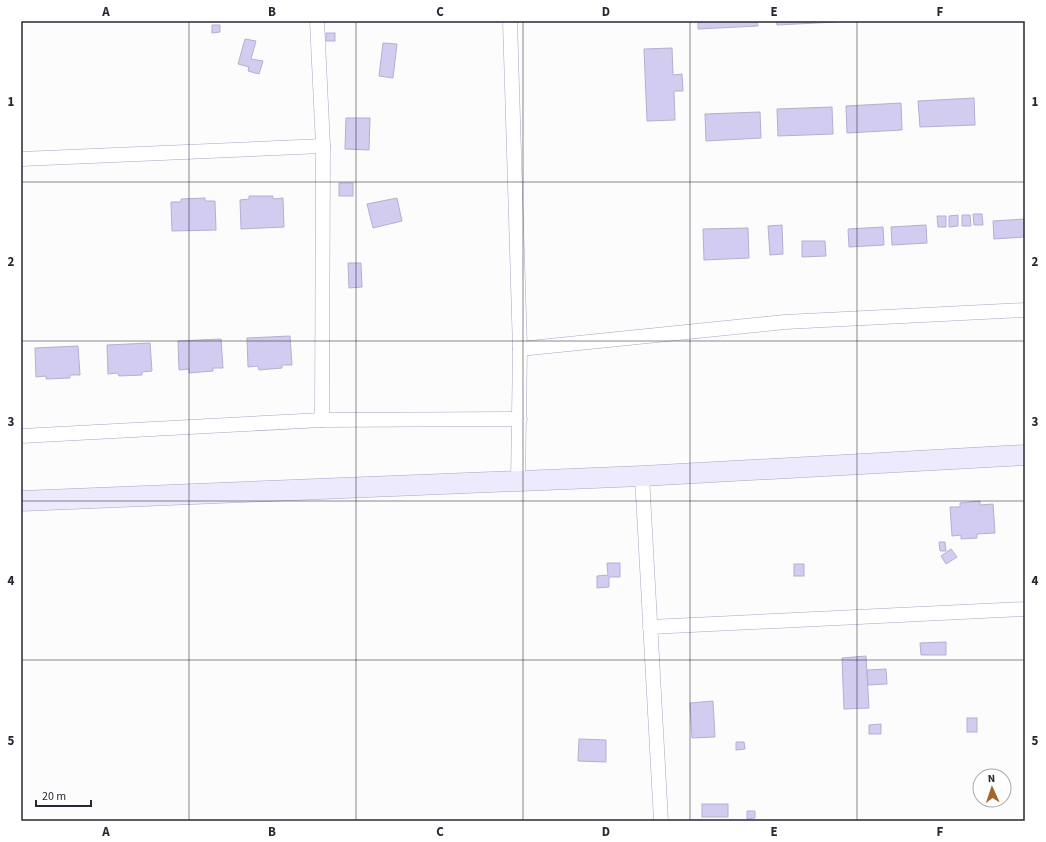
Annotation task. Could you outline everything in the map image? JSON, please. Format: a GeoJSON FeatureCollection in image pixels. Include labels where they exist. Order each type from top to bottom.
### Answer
{"type":"FeatureCollection","features":[{"type":"Feature","properties":{"kind":"street"},"geometry":{"type":"LineString","coordinates":[[317,21],[323,146],[322,420]]}},
{"type":"Feature","properties":{"kind":"street"},"geometry":{"type":"LineString","coordinates":[[510,21],[520,349],[518,481]]}},
{"type":"Feature","properties":{"kind":"street"},"geometry":{"type":"LineString","coordinates":[[21,159],[323,146]]}},
{"type":"Feature","properties":{"kind":"street"},"geometry":{"type":"LineString","coordinates":[[520,349],[785,322],[1025,310]]}},
{"type":"Feature","properties":{"kind":"street"},"geometry":{"type":"LineString","coordinates":[[21,436],[322,420],[520,419]]}},
{"type":"Feature","properties":{"kind":"street"},"geometry":{"type":"LineString","coordinates":[[21,501],[642,476],[1025,456]]}},
{"type":"Feature","properties":{"kind":"street"},"geometry":{"type":"LineString","coordinates":[[642,476],[661,821]]}},
{"type":"Feature","properties":{"kind":"street"},"geometry":{"type":"LineString","coordinates":[[650,627],[1025,609]]}},
{"type":"Feature","properties":{"kind":"building"},"geometry":{"type":"Polygon","coordinates":[[[698,21],[757,21],[758,26],[698,29],[698,21]]]}},
{"type":"Feature","properties":{"kind":"building"},"geometry":{"type":"Polygon","coordinates":[[[776,21],[836,21],[836,22],[777,25],[776,21]]]}},
{"type":"Feature","properties":{"kind":"building"},"geometry":{"type":"Polygon","coordinates":[[[212,25],[220,25],[220,32],[212,33],[212,25]]]}},
{"type":"Feature","properties":{"kind":"building"},"geometry":{"type":"Polygon","coordinates":[[[326,33],[335,33],[335,41],[326,41],[326,33]]]}},
{"type":"Feature","properties":{"kind":"building"},"geometry":{"type":"Polygon","coordinates":[[[245,39],[256,41],[251,59],[263,61],[259,74],[248,71],[249,67],[238,64],[245,39]]]}},
{"type":"Feature","properties":{"kind":"building"},"geometry":{"type":"Polygon","coordinates":[[[383,43],[397,44],[393,78],[379,76],[383,43]]]}},
{"type":"Feature","properties":{"kind":"building"},"geometry":{"type":"Polygon","coordinates":[[[672,48],[673,75],[682,74],[683,91],[674,91],[675,120],[647,121],[644,49],[672,48]]]}},
{"type":"Feature","properties":{"kind":"building"},"geometry":{"type":"Polygon","coordinates":[[[974,98],[975,125],[920,127],[918,101],[974,98]]]}},
{"type":"Feature","properties":{"kind":"building"},"geometry":{"type":"Polygon","coordinates":[[[901,103],[902,130],[847,133],[846,106],[901,103]]]}},
{"type":"Feature","properties":{"kind":"building"},"geometry":{"type":"Polygon","coordinates":[[[832,107],[833,134],[778,136],[777,109],[832,107]]]}},
{"type":"Feature","properties":{"kind":"building"},"geometry":{"type":"Polygon","coordinates":[[[760,112],[761,138],[706,141],[705,114],[760,112]]]}},
{"type":"Feature","properties":{"kind":"building"},"geometry":{"type":"Polygon","coordinates":[[[346,118],[370,118],[369,150],[345,149],[346,118]]]}},
{"type":"Feature","properties":{"kind":"building"},"geometry":{"type":"Polygon","coordinates":[[[339,183],[353,183],[353,196],[339,196],[339,183]]]}},
{"type":"Feature","properties":{"kind":"building"},"geometry":{"type":"Polygon","coordinates":[[[249,196],[273,196],[273,199],[283,198],[284,227],[241,229],[240,200],[249,199],[249,196]]]}},
{"type":"Feature","properties":{"kind":"building"},"geometry":{"type":"Polygon","coordinates":[[[205,198],[205,201],[215,201],[216,230],[172,231],[171,202],[181,202],[181,199],[205,198]]]}},
{"type":"Feature","properties":{"kind":"building"},"geometry":{"type":"Polygon","coordinates":[[[397,198],[402,221],[373,228],[367,204],[397,198]]]}},
{"type":"Feature","properties":{"kind":"building"},"geometry":{"type":"Polygon","coordinates":[[[973,214],[982,214],[983,225],[974,225],[973,214]]]}},
{"type":"Feature","properties":{"kind":"building"},"geometry":{"type":"Polygon","coordinates":[[[958,215],[958,226],[949,227],[949,216],[958,215]]]}},
{"type":"Feature","properties":{"kind":"building"},"geometry":{"type":"Polygon","coordinates":[[[962,215],[970,215],[971,226],[962,226],[962,215]]]}},
{"type":"Feature","properties":{"kind":"building"},"geometry":{"type":"Polygon","coordinates":[[[937,216],[946,216],[946,227],[938,227],[937,216]]]}},
{"type":"Feature","properties":{"kind":"building"},"geometry":{"type":"Polygon","coordinates":[[[1025,219],[1025,237],[994,239],[993,221],[1025,219]]]}},
{"type":"Feature","properties":{"kind":"building"},"geometry":{"type":"Polygon","coordinates":[[[782,225],[783,254],[770,255],[768,226],[782,225]]]}},
{"type":"Feature","properties":{"kind":"building"},"geometry":{"type":"Polygon","coordinates":[[[926,225],[927,243],[892,245],[891,227],[926,225]]]}},
{"type":"Feature","properties":{"kind":"building"},"geometry":{"type":"Polygon","coordinates":[[[883,227],[884,245],[849,247],[848,229],[883,227]]]}},
{"type":"Feature","properties":{"kind":"building"},"geometry":{"type":"Polygon","coordinates":[[[748,228],[749,258],[704,260],[703,229],[748,228]]]}},
{"type":"Feature","properties":{"kind":"building"},"geometry":{"type":"Polygon","coordinates":[[[802,241],[825,241],[826,256],[802,257],[802,241]]]}},
{"type":"Feature","properties":{"kind":"building"},"geometry":{"type":"Polygon","coordinates":[[[348,263],[361,263],[362,287],[349,288],[348,263]]]}},
{"type":"Feature","properties":{"kind":"building"},"geometry":{"type":"Polygon","coordinates":[[[290,336],[292,365],[282,365],[282,368],[259,370],[258,366],[248,367],[247,338],[290,336]]]}},
{"type":"Feature","properties":{"kind":"building"},"geometry":{"type":"Polygon","coordinates":[[[221,339],[223,368],[213,368],[213,371],[189,373],[189,369],[179,370],[178,341],[221,339]]]}},
{"type":"Feature","properties":{"kind":"building"},"geometry":{"type":"Polygon","coordinates":[[[150,343],[152,371],[142,372],[142,375],[119,376],[118,373],[108,374],[107,345],[150,343]]]}},
{"type":"Feature","properties":{"kind":"building"},"geometry":{"type":"Polygon","coordinates":[[[78,346],[80,375],[70,375],[70,378],[46,379],[46,376],[36,377],[35,348],[78,346]]]}},
{"type":"Feature","properties":{"kind":"building"},"geometry":{"type":"Polygon","coordinates":[[[980,501],[980,505],[993,504],[995,533],[977,534],[977,538],[961,539],[961,535],[952,536],[950,507],[960,507],[960,503],[980,501]]]}},
{"type":"Feature","properties":{"kind":"building"},"geometry":{"type":"Polygon","coordinates":[[[939,542],[945,542],[946,551],[940,551],[939,542]]]}},
{"type":"Feature","properties":{"kind":"building"},"geometry":{"type":"Polygon","coordinates":[[[951,549],[957,557],[946,564],[941,556],[951,549]]]}},
{"type":"Feature","properties":{"kind":"building"},"geometry":{"type":"Polygon","coordinates":[[[607,563],[620,563],[620,577],[609,577],[609,587],[597,588],[597,576],[608,575],[607,563]]]}},
{"type":"Feature","properties":{"kind":"building"},"geometry":{"type":"Polygon","coordinates":[[[794,564],[804,564],[804,576],[794,576],[794,564]]]}},
{"type":"Feature","properties":{"kind":"building"},"geometry":{"type":"Polygon","coordinates":[[[946,642],[946,655],[921,655],[920,643],[946,642]]]}},
{"type":"Feature","properties":{"kind":"building"},"geometry":{"type":"Polygon","coordinates":[[[866,656],[869,708],[844,709],[842,658],[866,656]]]}},
{"type":"Feature","properties":{"kind":"building"},"geometry":{"type":"Polygon","coordinates":[[[886,669],[887,684],[868,685],[867,670],[886,669]]]}},
{"type":"Feature","properties":{"kind":"building"},"geometry":{"type":"Polygon","coordinates":[[[713,701],[715,737],[692,738],[690,703],[713,701]]]}},
{"type":"Feature","properties":{"kind":"building"},"geometry":{"type":"Polygon","coordinates":[[[967,718],[977,718],[977,732],[967,732],[967,718]]]}},
{"type":"Feature","properties":{"kind":"building"},"geometry":{"type":"Polygon","coordinates":[[[881,724],[881,734],[869,734],[869,725],[881,724]]]}},
{"type":"Feature","properties":{"kind":"building"},"geometry":{"type":"Polygon","coordinates":[[[579,739],[606,740],[606,762],[578,761],[579,739]]]}},
{"type":"Feature","properties":{"kind":"building"},"geometry":{"type":"Polygon","coordinates":[[[736,742],[744,742],[745,749],[736,750],[736,742]]]}},
{"type":"Feature","properties":{"kind":"building"},"geometry":{"type":"Polygon","coordinates":[[[702,804],[728,804],[728,817],[702,817],[702,804]]]}},
{"type":"Feature","properties":{"kind":"building"},"geometry":{"type":"Polygon","coordinates":[[[747,811],[755,811],[755,818],[747,819],[747,811]]]}}]}
